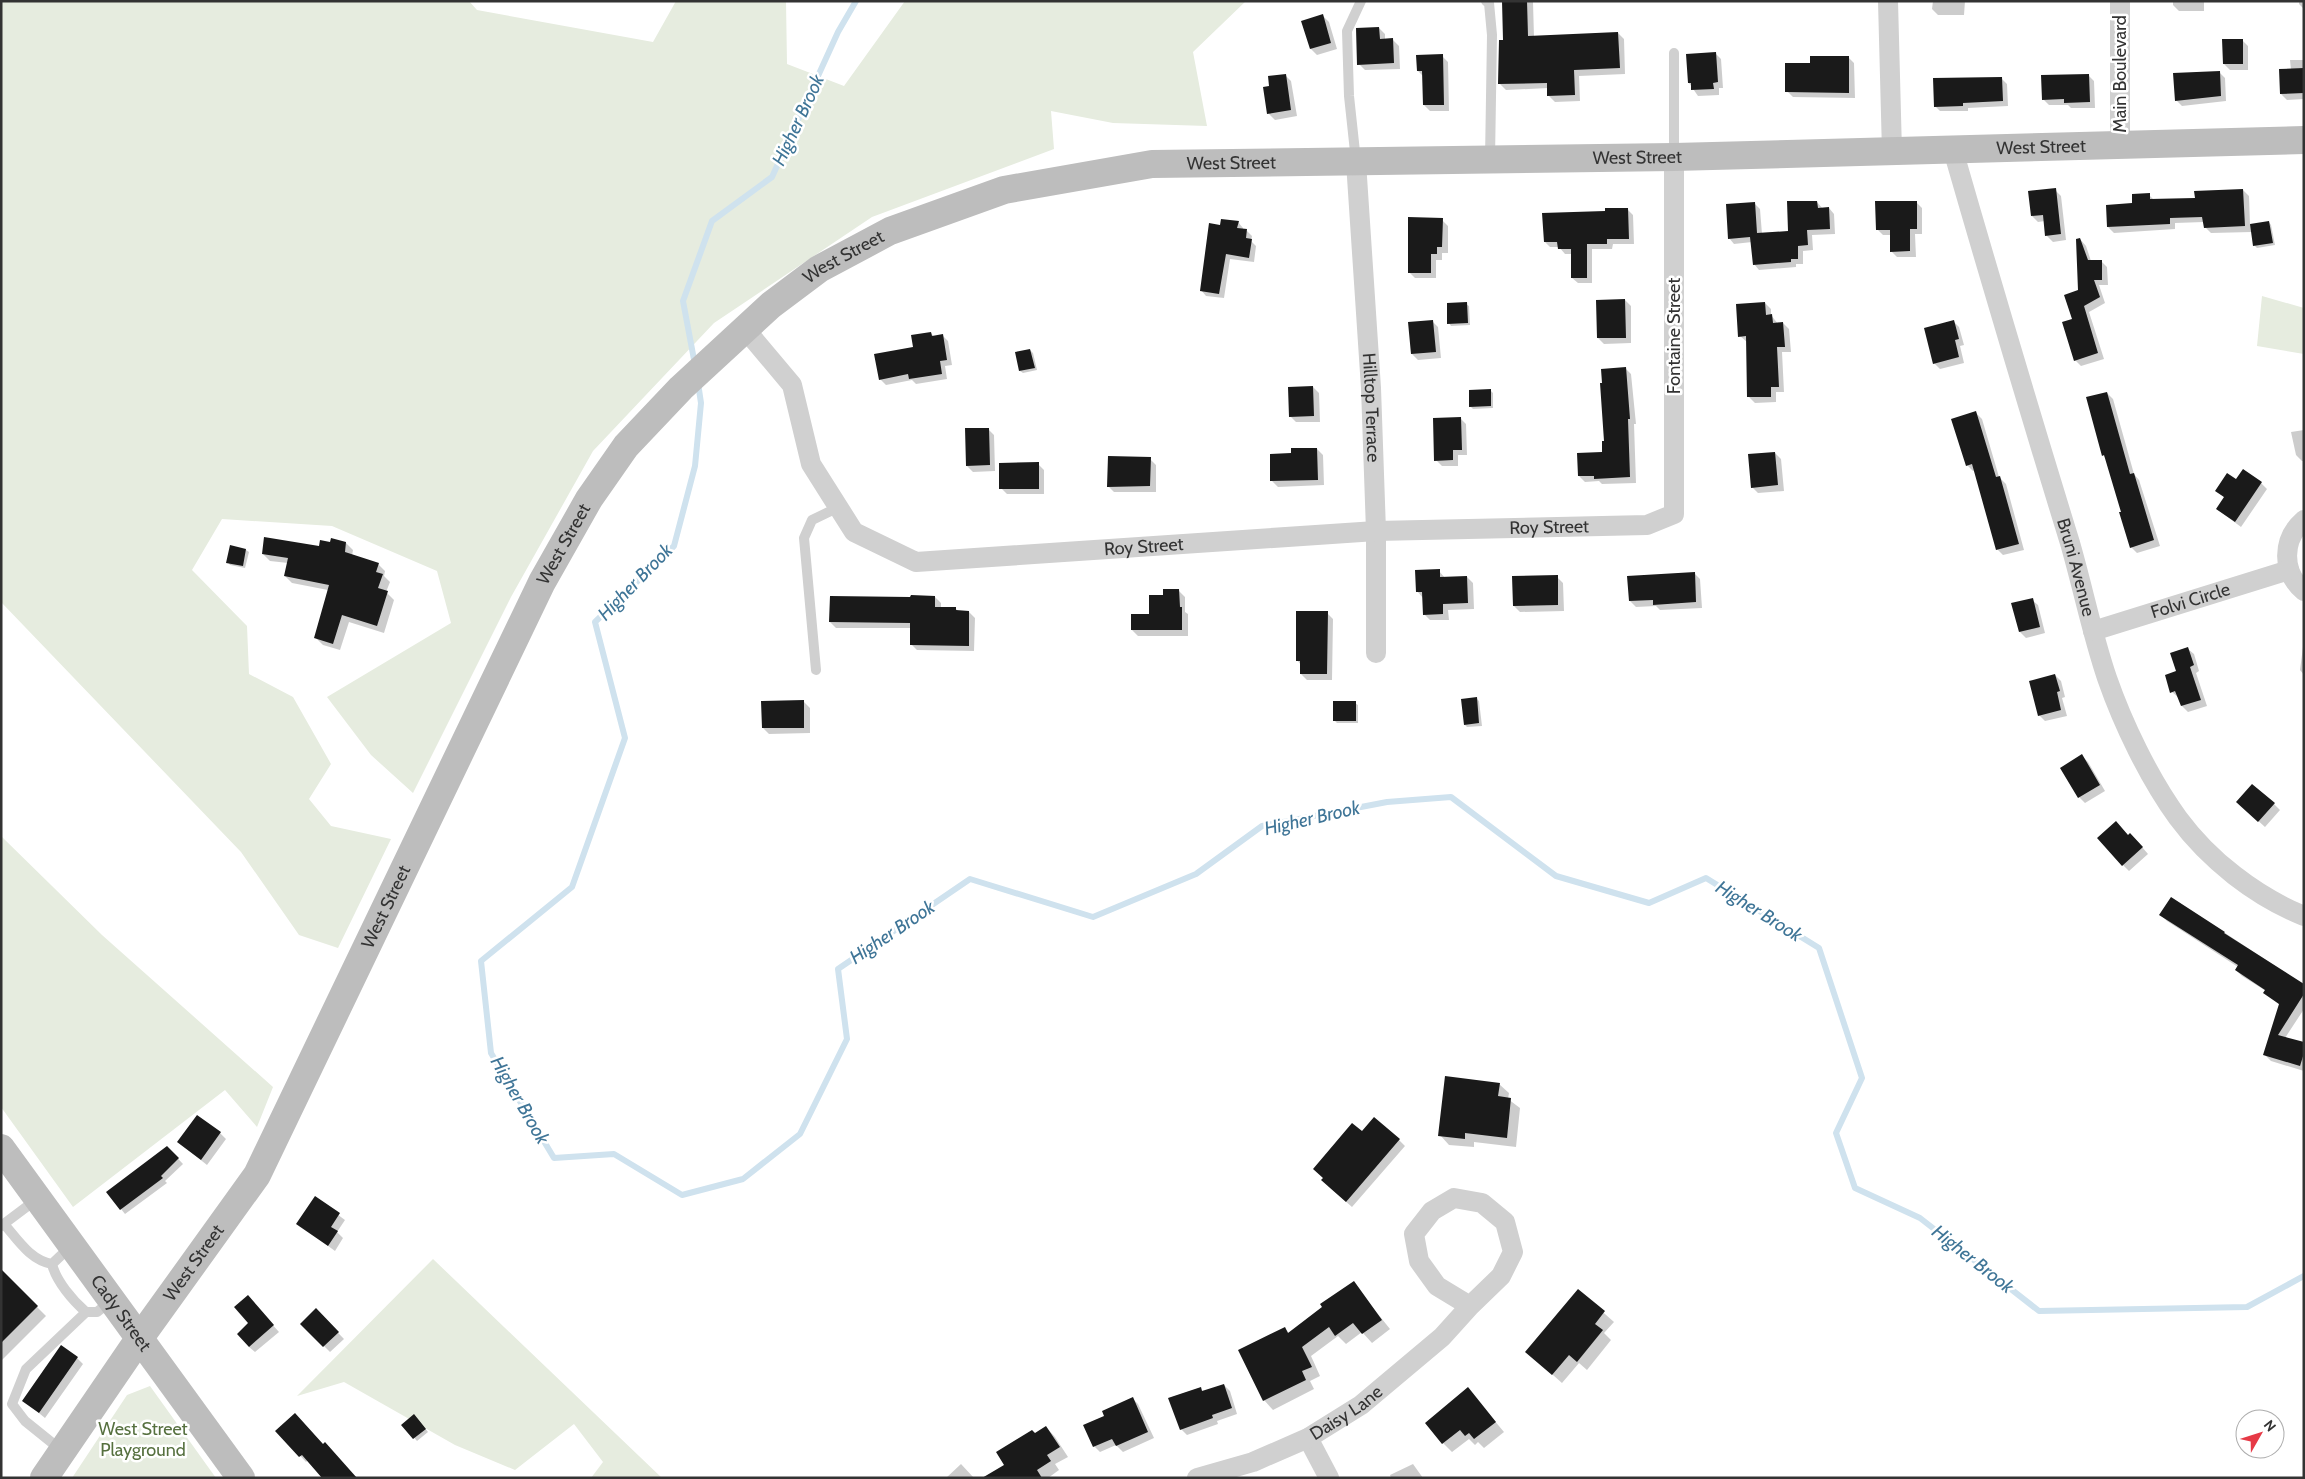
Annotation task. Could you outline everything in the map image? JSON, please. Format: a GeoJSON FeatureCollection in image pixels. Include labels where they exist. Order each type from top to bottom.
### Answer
{"type":"FeatureCollection","features":[{"type":"Feature","properties":{"kind":"main road","name":"West Street"},"geometry":{"type":"LineString","coordinates":[[44,1478],[139,1339],[257,1175],[542,582],[589,499],[626,446],[681,388],[771,305],[819,269],[890,231],[1004,190],[1152,164],[1674,157],[2304,140]]}},
{"type":"Feature","properties":{"kind":"main road","name":"Cady Street"},"geometry":{"type":"LineString","coordinates":[[1,1148],[241,1478]]}},
{"type":"Feature","properties":{"kind":"street"},"geometry":{"type":"LineString","coordinates":[[1888,1],[1892,152]]}},
{"type":"Feature","properties":{"kind":"street","name":"Main Boulevard"},"geometry":{"type":"LineString","coordinates":[[2120,1],[2120,146]]}},
{"type":"Feature","properties":{"kind":"street","name":"Bruni Avenue"},"geometry":{"type":"LineString","coordinates":[[1953,150],[2077,568],[2093,631],[2108,680],[2129,730],[2152,777],[2178,818],[2207,851],[2241,880],[2280,905],[2304,916]]}},
{"type":"Feature","properties":{"kind":"street","name":"Fontaine Street"},"geometry":{"type":"LineString","coordinates":[[1674,157],[1674,514]]}},
{"type":"Feature","properties":{"kind":"street","name":"Hilltop Terrace"},"geometry":{"type":"LineString","coordinates":[[1356,162],[1371,388],[1376,531],[1376,653]]}},
{"type":"Feature","properties":{"kind":"street","name":"Roy Street"},"geometry":{"type":"LineString","coordinates":[[745,329],[792,385],[811,464],[854,532],[916,562],[1376,531],[1647,525],[1674,514]]}},
{"type":"Feature","properties":{"kind":"street"},"geometry":{"type":"LineString","coordinates":[[2304,520],[2292,534],[2288,546],[2289,570],[2294,580],[2304,591]]}},
{"type":"Feature","properties":{"kind":"street","name":"Folvi Circle"},"geometry":{"type":"LineString","coordinates":[[2093,631],[2289,570]]}},
{"type":"Feature","properties":{"kind":"street","name":"Daisy Lane"},"geometry":{"type":"LineString","coordinates":[[1198,1478],[1253,1462],[1308,1438],[1361,1405],[1442,1337],[1501,1276],[1514,1252],[1505,1222],[1482,1203],[1454,1198],[1432,1211],[1414,1234],[1419,1261],[1437,1286],[1470,1306]]}},
{"type":"Feature","properties":{"kind":"street"},"geometry":{"type":"LineString","coordinates":[[1308,1438],[1329,1478]]}},
{"type":"Feature","properties":{"kind":"lane"},"geometry":{"type":"LineString","coordinates":[[1356,162],[1349,96],[1347,31],[1361,1]]}},
{"type":"Feature","properties":{"kind":"lane"},"geometry":{"type":"LineString","coordinates":[[1486,1],[1489,4],[1492,35],[1490,160]]}},
{"type":"Feature","properties":{"kind":"lane"},"geometry":{"type":"LineString","coordinates":[[1674,53],[1674,157]]}},
{"type":"Feature","properties":{"kind":"lane"},"geometry":{"type":"LineString","coordinates":[[816,670],[804,538],[812,520],[838,507]]}},
{"type":"Feature","properties":{"kind":"lane"},"geometry":{"type":"LineString","coordinates":[[38,1199],[3,1225],[26,1250],[41,1262],[52,1264]]}},
{"type":"Feature","properties":{"kind":"lane"},"geometry":{"type":"LineString","coordinates":[[52,1264],[72,1246]]}},
{"type":"Feature","properties":{"kind":"lane"},"geometry":{"type":"LineString","coordinates":[[52,1264],[54,1273],[77,1305],[86,1312],[97,1312],[112,1301]]}},
{"type":"Feature","properties":{"kind":"lane"},"geometry":{"type":"LineString","coordinates":[[62,1451],[25,1421],[12,1404],[26,1369],[86,1312]]}},
{"type":"Feature","properties":{"kind":"green space"},"geometry":{"type":"Polygon","coordinates":[[[1,1],[469,1],[477,10],[653,42],[676,1],[786,1],[787,64],[844,86],[905,1],[1246,1],[1193,52],[1207,126],[1113,123],[1051,111],[1054,149],[872,217],[714,323],[593,451],[511,597],[413,793],[371,755],[327,697],[451,623],[437,571],[332,526],[222,519],[192,570],[247,626],[249,674],[293,697],[331,764],[309,799],[331,826],[391,839],[338,948],[299,935],[241,852],[1,602],[1,1]]]}},
{"type":"Feature","properties":{"kind":"green space"},"geometry":{"type":"Polygon","coordinates":[[[2262,296],[2304,308],[2304,354],[2257,346],[2262,296]]]}},
{"type":"Feature","properties":{"kind":"green space"},"geometry":{"type":"Polygon","coordinates":[[[1,836],[102,935],[273,1087],[257,1127],[225,1090],[73,1207],[1,1107],[1,836]]]}},
{"type":"Feature","properties":{"kind":"green space"},"geometry":{"type":"Polygon","coordinates":[[[433,1259],[662,1478],[591,1478],[603,1462],[574,1424],[515,1470],[455,1445],[344,1382],[297,1396],[433,1259]]]}},
{"type":"Feature","properties":{"kind":"green space","name":"West Street Playground"},"geometry":{"type":"Polygon","coordinates":[[[150,1386],[216,1478],[72,1478],[127,1395],[150,1386]]]}},
{"type":"Feature","properties":{"kind":"building"},"geometry":{"type":"Polygon","coordinates":[[[1502,1],[1527,1],[1528,36],[1618,32],[1620,68],[1574,70],[1575,95],[1547,96],[1547,83],[1498,84],[1499,40],[1503,40],[1502,1]]]}},
{"type":"Feature","properties":{"kind":"building"},"geometry":{"type":"Polygon","coordinates":[[[1323,14],[1331,43],[1310,49],[1301,21],[1323,14]]]}},
{"type":"Feature","properties":{"kind":"building"},"geometry":{"type":"Polygon","coordinates":[[[1379,27],[1380,39],[1393,38],[1394,63],[1357,65],[1356,28],[1379,27]]]}},
{"type":"Feature","properties":{"kind":"building"},"geometry":{"type":"Polygon","coordinates":[[[2222,39],[2243,39],[2243,64],[2223,64],[2222,39]]]}},
{"type":"Feature","properties":{"kind":"building"},"geometry":{"type":"Polygon","coordinates":[[[1716,52],[1718,82],[1713,83],[1714,89],[1691,90],[1691,83],[1688,83],[1686,54],[1716,52]]]}},
{"type":"Feature","properties":{"kind":"building"},"geometry":{"type":"Polygon","coordinates":[[[1443,54],[1444,105],[1423,105],[1422,71],[1417,71],[1416,55],[1443,54]]]}},
{"type":"Feature","properties":{"kind":"building"},"geometry":{"type":"Polygon","coordinates":[[[1810,56],[1849,56],[1849,93],[1785,92],[1785,63],[1810,63],[1810,56]]]}},
{"type":"Feature","properties":{"kind":"building"},"geometry":{"type":"Polygon","coordinates":[[[2304,68],[2304,93],[2280,94],[2279,69],[2304,68]]]}},
{"type":"Feature","properties":{"kind":"building"},"geometry":{"type":"Polygon","coordinates":[[[2220,71],[2221,96],[2175,101],[2173,73],[2220,71]]]}},
{"type":"Feature","properties":{"kind":"building"},"geometry":{"type":"Polygon","coordinates":[[[1286,74],[1291,110],[1267,114],[1263,87],[1269,86],[1268,76],[1286,74]]]}},
{"type":"Feature","properties":{"kind":"building"},"geometry":{"type":"Polygon","coordinates":[[[2089,74],[2090,102],[2064,103],[2064,99],[2042,100],[2041,75],[2089,74]]]}},
{"type":"Feature","properties":{"kind":"building"},"geometry":{"type":"Polygon","coordinates":[[[2002,77],[2003,101],[1963,103],[1963,106],[1934,107],[1933,78],[2002,77]]]}},
{"type":"Feature","properties":{"kind":"building"},"geometry":{"type":"Polygon","coordinates":[[[2056,188],[2061,234],[2045,236],[2043,215],[2031,216],[2028,191],[2056,188]]]}},
{"type":"Feature","properties":{"kind":"building"},"geometry":{"type":"Polygon","coordinates":[[[2243,189],[2245,226],[2204,228],[2202,217],[2170,218],[2170,224],[2107,227],[2106,205],[2132,203],[2132,194],[2150,193],[2150,199],[2195,198],[2194,191],[2243,189]]]}},
{"type":"Feature","properties":{"kind":"building"},"geometry":{"type":"Polygon","coordinates":[[[1787,201],[1817,201],[1818,208],[1829,207],[1830,229],[1807,230],[1808,245],[1798,246],[1798,259],[1791,259],[1791,262],[1753,265],[1750,237],[1728,239],[1726,204],[1755,202],[1757,233],[1788,231],[1787,201]]]}},
{"type":"Feature","properties":{"kind":"building"},"geometry":{"type":"Polygon","coordinates":[[[1875,201],[1917,201],[1917,229],[1910,229],[1910,251],[1890,252],[1890,230],[1876,230],[1875,201]]]}},
{"type":"Feature","properties":{"kind":"building"},"geometry":{"type":"Polygon","coordinates":[[[1605,208],[1628,208],[1629,239],[1607,239],[1607,244],[1587,244],[1587,278],[1571,278],[1571,249],[1558,249],[1557,242],[1544,242],[1542,213],[1605,211],[1605,208]]]}},
{"type":"Feature","properties":{"kind":"building"},"geometry":{"type":"Polygon","coordinates":[[[1408,217],[1443,218],[1442,247],[1437,247],[1437,254],[1431,254],[1431,273],[1408,273],[1408,217]]]}},
{"type":"Feature","properties":{"kind":"building"},"geometry":{"type":"Polygon","coordinates":[[[1221,219],[1239,221],[1237,228],[1247,229],[1246,238],[1252,239],[1249,258],[1226,254],[1219,294],[1200,291],[1209,223],[1220,225],[1221,219]]]}},
{"type":"Feature","properties":{"kind":"building"},"geometry":{"type":"Polygon","coordinates":[[[2269,221],[2273,243],[2253,246],[2250,224],[2269,221]]]}},
{"type":"Feature","properties":{"kind":"building"},"geometry":{"type":"Polygon","coordinates":[[[2080,238],[2088,260],[2102,260],[2102,280],[2094,280],[2100,297],[2084,306],[2098,353],[2074,361],[2062,322],[2072,319],[2064,295],[2078,290],[2076,239],[2080,238]]]}},
{"type":"Feature","properties":{"kind":"building"},"geometry":{"type":"Polygon","coordinates":[[[1625,299],[1626,338],[1597,338],[1596,300],[1625,299]]]}},
{"type":"Feature","properties":{"kind":"building"},"geometry":{"type":"Polygon","coordinates":[[[1467,302],[1468,323],[1447,324],[1447,303],[1467,302]]]}},
{"type":"Feature","properties":{"kind":"building"},"geometry":{"type":"Polygon","coordinates":[[[1765,302],[1766,315],[1772,314],[1773,323],[1783,322],[1785,347],[1777,347],[1779,387],[1771,387],[1771,397],[1747,397],[1746,336],[1738,337],[1736,304],[1765,302]]]}},
{"type":"Feature","properties":{"kind":"building"},"geometry":{"type":"Polygon","coordinates":[[[1433,320],[1436,352],[1411,354],[1408,322],[1433,320]]]}},
{"type":"Feature","properties":{"kind":"building"},"geometry":{"type":"Polygon","coordinates":[[[1954,320],[1959,339],[1955,340],[1959,357],[1933,364],[1924,328],[1954,320]]]}},
{"type":"Feature","properties":{"kind":"building"},"geometry":{"type":"Polygon","coordinates":[[[931,332],[932,336],[943,334],[947,360],[940,361],[942,374],[909,379],[908,374],[879,380],[874,354],[913,347],[911,335],[931,332]]]}},
{"type":"Feature","properties":{"kind":"building"},"geometry":{"type":"Polygon","coordinates":[[[1030,349],[1035,368],[1019,371],[1015,352],[1030,349]]]}},
{"type":"Feature","properties":{"kind":"building"},"geometry":{"type":"Polygon","coordinates":[[[1626,367],[1630,419],[1628,419],[1630,477],[1594,479],[1594,476],[1578,476],[1577,453],[1602,452],[1602,441],[1604,441],[1600,383],[1602,383],[1601,369],[1626,367]]]}},
{"type":"Feature","properties":{"kind":"building"},"geometry":{"type":"Polygon","coordinates":[[[1313,386],[1314,416],[1289,417],[1288,387],[1313,386]]]}},
{"type":"Feature","properties":{"kind":"building"},"geometry":{"type":"Polygon","coordinates":[[[1491,389],[1491,406],[1469,407],[1469,390],[1491,389]]]}},
{"type":"Feature","properties":{"kind":"building"},"geometry":{"type":"Polygon","coordinates":[[[2107,392],[2130,474],[2134,473],[2154,540],[2130,548],[2086,397],[2107,392]]]}},
{"type":"Feature","properties":{"kind":"building"},"geometry":{"type":"Polygon","coordinates":[[[1976,411],[1996,477],[2000,476],[2019,544],[1996,550],[1972,464],[1966,466],[1951,419],[1976,411]]]}},
{"type":"Feature","properties":{"kind":"building"},"geometry":{"type":"Polygon","coordinates":[[[1461,417],[1462,450],[1453,450],[1453,460],[1434,461],[1433,418],[1461,417]]]}},
{"type":"Feature","properties":{"kind":"building"},"geometry":{"type":"Polygon","coordinates":[[[965,428],[989,428],[990,465],[966,466],[965,428]]]}},
{"type":"Feature","properties":{"kind":"building"},"geometry":{"type":"Polygon","coordinates":[[[1291,448],[1317,448],[1318,480],[1270,481],[1270,454],[1291,453],[1291,448]]]}},
{"type":"Feature","properties":{"kind":"building"},"geometry":{"type":"Polygon","coordinates":[[[1775,452],[1778,485],[1751,488],[1748,454],[1775,452]]]}},
{"type":"Feature","properties":{"kind":"building"},"geometry":{"type":"Polygon","coordinates":[[[1108,456],[1151,457],[1150,486],[1107,487],[1108,456]]]}},
{"type":"Feature","properties":{"kind":"building"},"geometry":{"type":"Polygon","coordinates":[[[1039,462],[1039,489],[999,489],[999,463],[1039,462]]]}},
{"type":"Feature","properties":{"kind":"building"},"geometry":{"type":"Polygon","coordinates":[[[2243,469],[2262,482],[2235,522],[2216,509],[2224,497],[2215,491],[2227,473],[2236,479],[2243,469]]]}},
{"type":"Feature","properties":{"kind":"building"},"geometry":{"type":"Polygon","coordinates":[[[264,537],[319,546],[320,540],[330,542],[331,538],[346,542],[345,552],[379,563],[376,572],[383,574],[378,588],[388,591],[377,626],[342,615],[333,644],[314,638],[329,585],[284,576],[288,558],[262,554],[264,537]]]}},
{"type":"Feature","properties":{"kind":"building"},"geometry":{"type":"Polygon","coordinates":[[[230,545],[246,549],[243,566],[226,563],[230,545]]]}},
{"type":"Feature","properties":{"kind":"building"},"geometry":{"type":"Polygon","coordinates":[[[1440,569],[1440,577],[1467,576],[1468,603],[1443,604],[1443,614],[1423,615],[1422,592],[1416,592],[1415,570],[1440,569]]]}},
{"type":"Feature","properties":{"kind":"building"},"geometry":{"type":"Polygon","coordinates":[[[1695,572],[1696,602],[1653,605],[1653,600],[1629,601],[1627,576],[1695,572]]]}},
{"type":"Feature","properties":{"kind":"building"},"geometry":{"type":"Polygon","coordinates":[[[1558,575],[1558,605],[1513,606],[1512,576],[1558,575]]]}},
{"type":"Feature","properties":{"kind":"building"},"geometry":{"type":"Polygon","coordinates":[[[1163,589],[1179,589],[1180,607],[1182,607],[1182,630],[1131,630],[1131,614],[1149,614],[1149,595],[1163,595],[1163,589]]]}},
{"type":"Feature","properties":{"kind":"building"},"geometry":{"type":"Polygon","coordinates":[[[911,595],[935,596],[935,607],[956,607],[956,610],[969,611],[969,646],[910,645],[910,623],[829,622],[830,596],[910,597],[911,595]]]}},
{"type":"Feature","properties":{"kind":"building"},"geometry":{"type":"Polygon","coordinates":[[[2033,598],[2040,627],[2019,632],[2011,603],[2033,598]]]}},
{"type":"Feature","properties":{"kind":"building"},"geometry":{"type":"Polygon","coordinates":[[[1296,611],[1328,611],[1327,674],[1300,674],[1300,661],[1296,661],[1296,611]]]}},
{"type":"Feature","properties":{"kind":"building"},"geometry":{"type":"Polygon","coordinates":[[[2188,647],[2194,665],[2190,667],[2201,700],[2181,706],[2175,691],[2170,693],[2165,675],[2176,671],[2170,653],[2188,647]]]}},
{"type":"Feature","properties":{"kind":"building"},"geometry":{"type":"Polygon","coordinates":[[[2055,674],[2060,691],[2057,692],[2061,710],[2038,716],[2029,681],[2055,674]]]}},
{"type":"Feature","properties":{"kind":"building"},"geometry":{"type":"Polygon","coordinates":[[[1477,697],[1479,723],[1464,725],[1461,699],[1477,697]]]}},
{"type":"Feature","properties":{"kind":"building"},"geometry":{"type":"Polygon","coordinates":[[[804,700],[804,728],[762,728],[761,701],[804,700]]]}},
{"type":"Feature","properties":{"kind":"building"},"geometry":{"type":"Polygon","coordinates":[[[1333,701],[1356,701],[1356,721],[1333,721],[1333,701]]]}},
{"type":"Feature","properties":{"kind":"building"},"geometry":{"type":"Polygon","coordinates":[[[2082,754],[2100,785],[2078,798],[2060,768],[2082,754]]]}},
{"type":"Feature","properties":{"kind":"building"},"geometry":{"type":"Polygon","coordinates":[[[2252,784],[2275,803],[2258,822],[2236,802],[2252,784]]]}},
{"type":"Feature","properties":{"kind":"building"},"geometry":{"type":"Polygon","coordinates":[[[2116,821],[2128,835],[2130,833],[2143,847],[2122,866],[2097,838],[2116,821]]]}},
{"type":"Feature","properties":{"kind":"building"},"geometry":{"type":"Polygon","coordinates":[[[2171,897],[2304,984],[2304,994],[2278,1035],[2304,1042],[2304,1053],[2300,1066],[2263,1055],[2279,1004],[2263,993],[2265,990],[2235,970],[2238,965],[2159,915],[2171,897]]]}},
{"type":"Feature","properties":{"kind":"building"},"geometry":{"type":"Polygon","coordinates":[[[1445,1076],[1500,1083],[1498,1096],[1511,1098],[1507,1138],[1465,1133],[1465,1139],[1438,1136],[1445,1076]]]}},
{"type":"Feature","properties":{"kind":"building"},"geometry":{"type":"Polygon","coordinates":[[[197,1115],[221,1132],[201,1160],[177,1142],[197,1115]]]}},
{"type":"Feature","properties":{"kind":"building"},"geometry":{"type":"Polygon","coordinates":[[[1374,1117],[1400,1139],[1346,1202],[1321,1180],[1323,1178],[1313,1169],[1352,1123],[1362,1131],[1374,1117]]]}},
{"type":"Feature","properties":{"kind":"building"},"geometry":{"type":"Polygon","coordinates":[[[167,1146],[179,1158],[161,1176],[163,1178],[120,1210],[106,1192],[167,1146]]]}},
{"type":"Feature","properties":{"kind":"building"},"geometry":{"type":"Polygon","coordinates":[[[315,1196],[340,1213],[331,1227],[338,1231],[328,1246],[296,1224],[315,1196]]]}},
{"type":"Feature","properties":{"kind":"building"},"geometry":{"type":"Polygon","coordinates":[[[1,1269],[38,1306],[1,1343],[1,1269]]]}},
{"type":"Feature","properties":{"kind":"building"},"geometry":{"type":"Polygon","coordinates":[[[1354,1281],[1382,1320],[1362,1334],[1353,1323],[1335,1336],[1329,1327],[1302,1347],[1312,1367],[1302,1371],[1306,1380],[1263,1401],[1238,1350],[1285,1327],[1288,1333],[1322,1307],[1320,1304],[1354,1281]]]}},
{"type":"Feature","properties":{"kind":"building"},"geometry":{"type":"Polygon","coordinates":[[[1578,1289],[1605,1311],[1595,1324],[1603,1330],[1577,1362],[1569,1355],[1552,1375],[1525,1352],[1578,1289]]]}},
{"type":"Feature","properties":{"kind":"building"},"geometry":{"type":"Polygon","coordinates":[[[248,1295],[274,1325],[249,1347],[237,1334],[248,1323],[234,1307],[248,1295]]]}},
{"type":"Feature","properties":{"kind":"building"},"geometry":{"type":"Polygon","coordinates":[[[316,1308],[339,1332],[323,1347],[300,1324],[316,1308]]]}},
{"type":"Feature","properties":{"kind":"building"},"geometry":{"type":"Polygon","coordinates":[[[61,1345],[78,1357],[39,1413],[22,1401],[61,1345]]]}},
{"type":"Feature","properties":{"kind":"building"},"geometry":{"type":"Polygon","coordinates":[[[1224,1384],[1232,1408],[1212,1415],[1213,1418],[1180,1430],[1168,1398],[1201,1387],[1202,1391],[1224,1384]]]}},
{"type":"Feature","properties":{"kind":"building"},"geometry":{"type":"Polygon","coordinates":[[[1468,1387],[1496,1422],[1474,1439],[1469,1433],[1465,1436],[1460,1430],[1442,1444],[1425,1423],[1468,1387]]]}},
{"type":"Feature","properties":{"kind":"building"},"geometry":{"type":"Polygon","coordinates":[[[1133,1397],[1148,1432],[1116,1446],[1112,1439],[1093,1447],[1083,1425],[1104,1416],[1102,1411],[1133,1397]]]}},
{"type":"Feature","properties":{"kind":"building"},"geometry":{"type":"Polygon","coordinates":[[[295,1413],[323,1444],[325,1442],[357,1478],[322,1478],[302,1455],[299,1457],[275,1431],[295,1413]]]}},
{"type":"Feature","properties":{"kind":"building"},"geometry":{"type":"Polygon","coordinates":[[[414,1414],[426,1429],[413,1439],[401,1425],[414,1414]]]}},
{"type":"Feature","properties":{"kind":"building"},"geometry":{"type":"Polygon","coordinates":[[[1046,1426],[1060,1447],[1047,1455],[1051,1461],[1037,1470],[1042,1478],[982,1478],[1004,1465],[996,1452],[1032,1430],[1035,1433],[1046,1426]]]}},
{"type":"Feature","properties":{"kind":"waterway","name":"Higher Brook"},"geometry":{"type":"LineString","coordinates":[[695,365],[683,301],[712,221],[772,177],[838,32],[856,1]]}},
{"type":"Feature","properties":{"kind":"waterway","name":"Higher Brook"},"geometry":{"type":"LineString","coordinates":[[698,383],[701,403],[695,466],[674,546],[595,622],[625,738],[572,887],[481,961],[491,1053],[554,1158],[614,1154],[682,1195],[743,1179],[800,1134],[847,1039],[838,969],[970,879],[1093,917],[1196,874],[1262,826],[1387,802],[1451,797],[1556,876],[1649,903],[1706,878],[1819,948],[1862,1078],[1836,1133],[1855,1188],[1920,1218],[2039,1311],[2247,1307],[2304,1276]]}}]}
